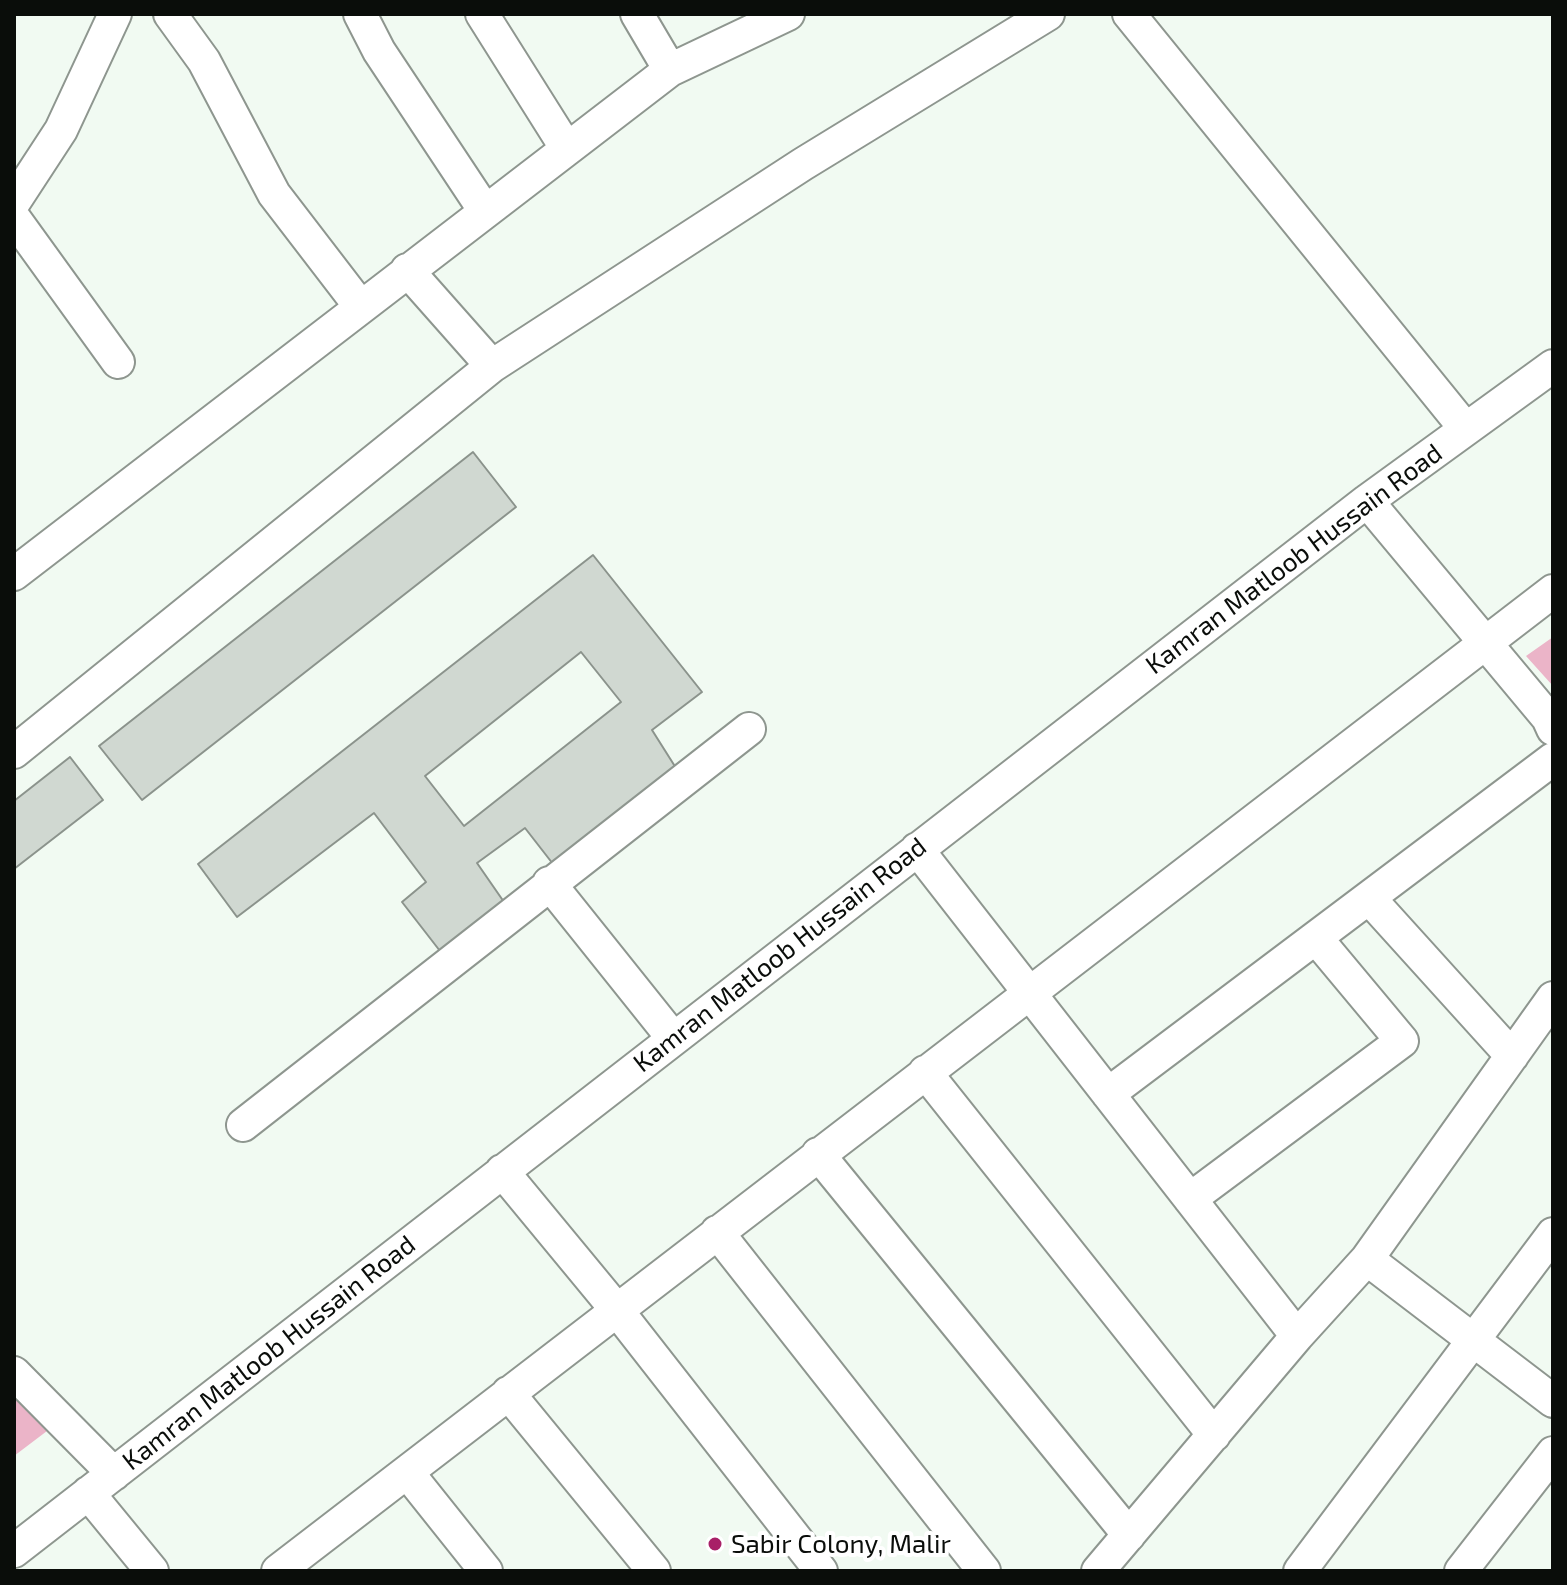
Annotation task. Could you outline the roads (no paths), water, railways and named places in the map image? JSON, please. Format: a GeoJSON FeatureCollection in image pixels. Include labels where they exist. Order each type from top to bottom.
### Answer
{"type":"FeatureCollection","features":[{"type":"Feature","properties":{"kind":"street"},"geometry":{"type":"LineString","coordinates":[[14,202],[61,130],[115,14]]}},
{"type":"Feature","properties":{"kind":"street"},"geometry":{"type":"LineString","coordinates":[[170,14],[204,61],[274,194],[360,306]]}},
{"type":"Feature","properties":{"kind":"street"},"geometry":{"type":"LineString","coordinates":[[360,14],[379,51],[485,211]]}},
{"type":"Feature","properties":{"kind":"street"},"geometry":{"type":"LineString","coordinates":[[482,14],[567,149]]}},
{"type":"Feature","properties":{"kind":"street"},"geometry":{"type":"LineString","coordinates":[[637,14],[670,70]]}},
{"type":"Feature","properties":{"kind":"street"},"geometry":{"type":"LineString","coordinates":[[14,574],[670,70],[788,14]]}},
{"type":"Feature","properties":{"kind":"street"},"geometry":{"type":"LineString","coordinates":[[14,752],[492,366],[803,164],[1048,14]]}},
{"type":"Feature","properties":{"kind":"street"},"geometry":{"type":"LineString","coordinates":[[1129,14],[1465,428]]}},
{"type":"Feature","properties":{"kind":"street"},"geometry":{"type":"LineString","coordinates":[[14,218],[118,362]]}},
{"type":"Feature","properties":{"kind":"street"},"geometry":{"type":"LineString","coordinates":[[407,270],[492,366]]}},
{"type":"Feature","properties":{"kind":"street","name":"Kamran Matloob Hussain Road"},"geometry":{"type":"LineString","coordinates":[[14,1551],[1367,501],[1553,366]]}},
{"type":"Feature","properties":{"kind":"street"},"geometry":{"type":"LineString","coordinates":[[1367,501],[1551,722]]}},
{"type":"Feature","properties":{"kind":"street"},"geometry":{"type":"LineString","coordinates":[[300,1565],[407,1472],[616,1309],[1553,591]]}},
{"type":"Feature","properties":{"kind":"street"},"geometry":{"type":"LineString","coordinates":[[243,1125],[749,729]]}},
{"type":"Feature","properties":{"kind":"street"},"geometry":{"type":"LineString","coordinates":[[1108,1094],[1553,759]]}},
{"type":"Feature","properties":{"kind":"street"},"geometry":{"type":"LineString","coordinates":[[917,849],[1297,1336]]}},
{"type":"Feature","properties":{"kind":"street"},"geometry":{"type":"LineString","coordinates":[[549,883],[673,1038]]}},
{"type":"Feature","properties":{"kind":"street"},"geometry":{"type":"LineString","coordinates":[[1369,898],[1512,1056]]}},
{"type":"Feature","properties":{"kind":"street"},"geometry":{"type":"LineString","coordinates":[[1190,1199],[1402,1041],[1316,938]]}},
{"type":"Feature","properties":{"kind":"street"},"geometry":{"type":"LineString","coordinates":[[1098,1571],[1297,1336],[1367,1259],[1553,998]]}},
{"type":"Feature","properties":{"kind":"street"},"geometry":{"type":"LineString","coordinates":[[925,1072],[1214,1435]]}},
{"type":"Feature","properties":{"kind":"street"},"geometry":{"type":"LineString","coordinates":[[818,1154],[1129,1535]]}},
{"type":"Feature","properties":{"kind":"street"},"geometry":{"type":"LineString","coordinates":[[502,1171],[616,1309],[821,1571]]}},
{"type":"Feature","properties":{"kind":"street"},"geometry":{"type":"LineString","coordinates":[[717,1232],[984,1571]]}},
{"type":"Feature","properties":{"kind":"street"},"geometry":{"type":"LineString","coordinates":[[1300,1571],[1553,1234]]}},
{"type":"Feature","properties":{"kind":"street"},"geometry":{"type":"LineString","coordinates":[[1367,1259],[1553,1401]]}},
{"type":"Feature","properties":{"kind":"street"},"geometry":{"type":"LineString","coordinates":[[14,1373],[114,1474]]}},
{"type":"Feature","properties":{"kind":"street"},"geometry":{"type":"LineString","coordinates":[[508,1393],[654,1571]]}},
{"type":"Feature","properties":{"kind":"street"},"geometry":{"type":"LineString","coordinates":[[1461,1571],[1553,1453]]}},
{"type":"Feature","properties":{"kind":"street"},"geometry":{"type":"LineString","coordinates":[[407,1472],[486,1571]]}},
{"type":"Feature","properties":{"kind":"street"},"geometry":{"type":"LineString","coordinates":[[88,1493],[152,1571]]}},
{"type":"Feature","properties":{"kind":"place","name":"Sabir Colony, Malir"},"geometry":{"type":"Point","coordinates":[715,1544]}}]}
